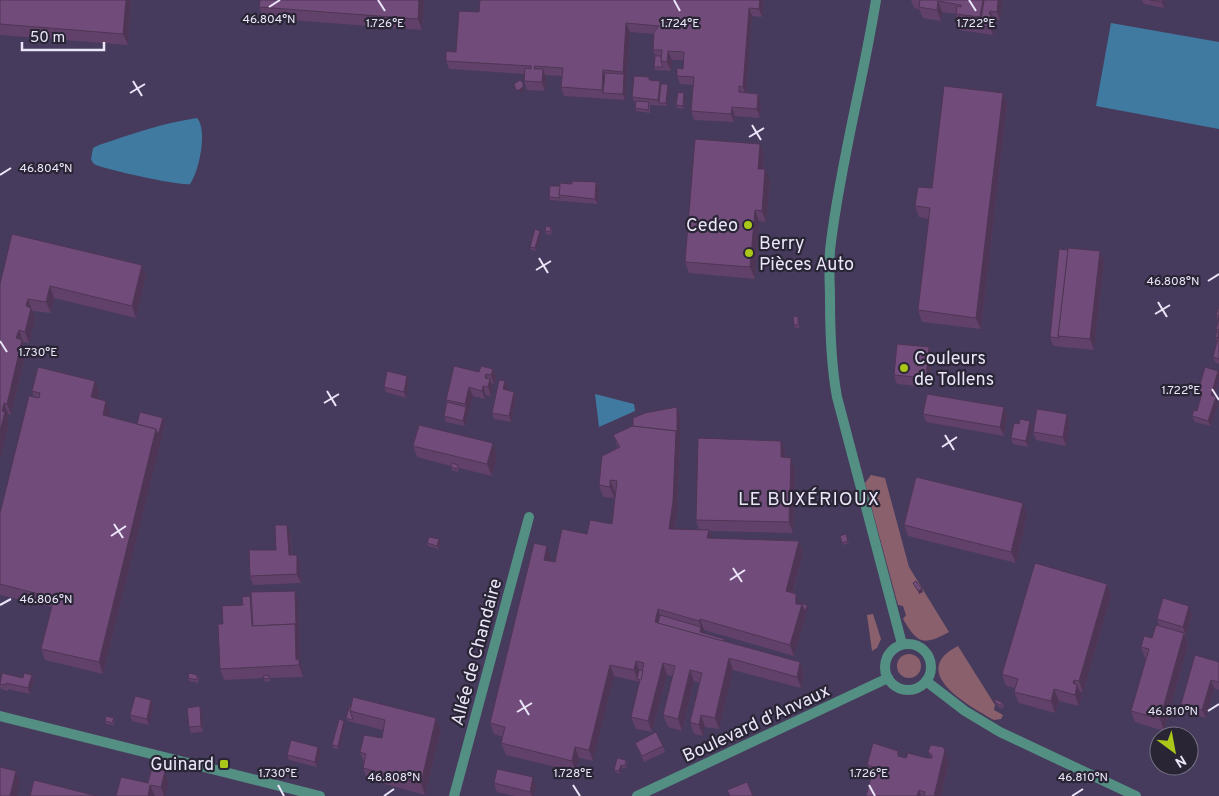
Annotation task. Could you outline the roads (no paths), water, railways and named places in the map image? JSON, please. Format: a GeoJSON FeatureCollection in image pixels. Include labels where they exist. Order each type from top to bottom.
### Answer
{"type":"FeatureCollection","features":[{"type":"Feature","properties":{"kind":"street"},"geometry":{"type":"LineString","coordinates":[[876,0],[830,244],[830,335],[837,397],[902,644]]}},
{"type":"Feature","properties":{"kind":"street","name":"Allée de Chandaire"},"geometry":{"type":"LineString","coordinates":[[454,796],[529,517]]}},
{"type":"Feature","properties":{"kind":"street"},"geometry":{"type":"LineString","coordinates":[[902,644],[916,646],[927,655],[931,668],[926,681],[913,689],[906,690],[892,684],[885,672],[886,658],[895,647],[902,644]]}},
{"type":"Feature","properties":{"kind":"street","name":"Boulevard d'Anvaux"},"geometry":{"type":"LineString","coordinates":[[637,796],[888,678]]}},
{"type":"Feature","properties":{"kind":"street"},"geometry":{"type":"LineString","coordinates":[[926,681],[965,711],[1000,732],[1136,796]]}},
{"type":"Feature","properties":{"kind":"street"},"geometry":{"type":"LineString","coordinates":[[0,716],[320,796]]}},
{"type":"Feature","properties":{"kind":"water"},"geometry":{"type":"Polygon","coordinates":[[[1111,23],[1219,42],[1219,129],[1096,106],[1111,23]]]}},
{"type":"Feature","properties":{"kind":"water"},"geometry":{"type":"Polygon","coordinates":[[[197,118],[202,132],[201,151],[190,184],[159,180],[115,170],[96,165],[91,159],[93,148],[99,145],[160,126],[197,118]]]}},
{"type":"Feature","properties":{"kind":"water"},"geometry":{"type":"Polygon","coordinates":[[[595,394],[634,404],[635,411],[599,427],[595,394]]]}},
{"type":"Feature","properties":{"kind":"place","name":"Cedeo"},"geometry":{"type":"Point","coordinates":[748,225]}},
{"type":"Feature","properties":{"kind":"place","name":"Berry Pièces Auto"},"geometry":{"type":"Point","coordinates":[749,253]}},
{"type":"Feature","properties":{"kind":"place","name":"Couleurs de Tollens"},"geometry":{"type":"Point","coordinates":[904,368]}},
{"type":"Feature","properties":{"kind":"place","name":"Guinard"},"geometry":{"type":"Point","coordinates":[224,764]}},
{"type":"Feature","properties":{"kind":"district","name":"LE BUXÉRIOUX"},"geometry":{"type":"Point","coordinates":[809,498]}}]}
